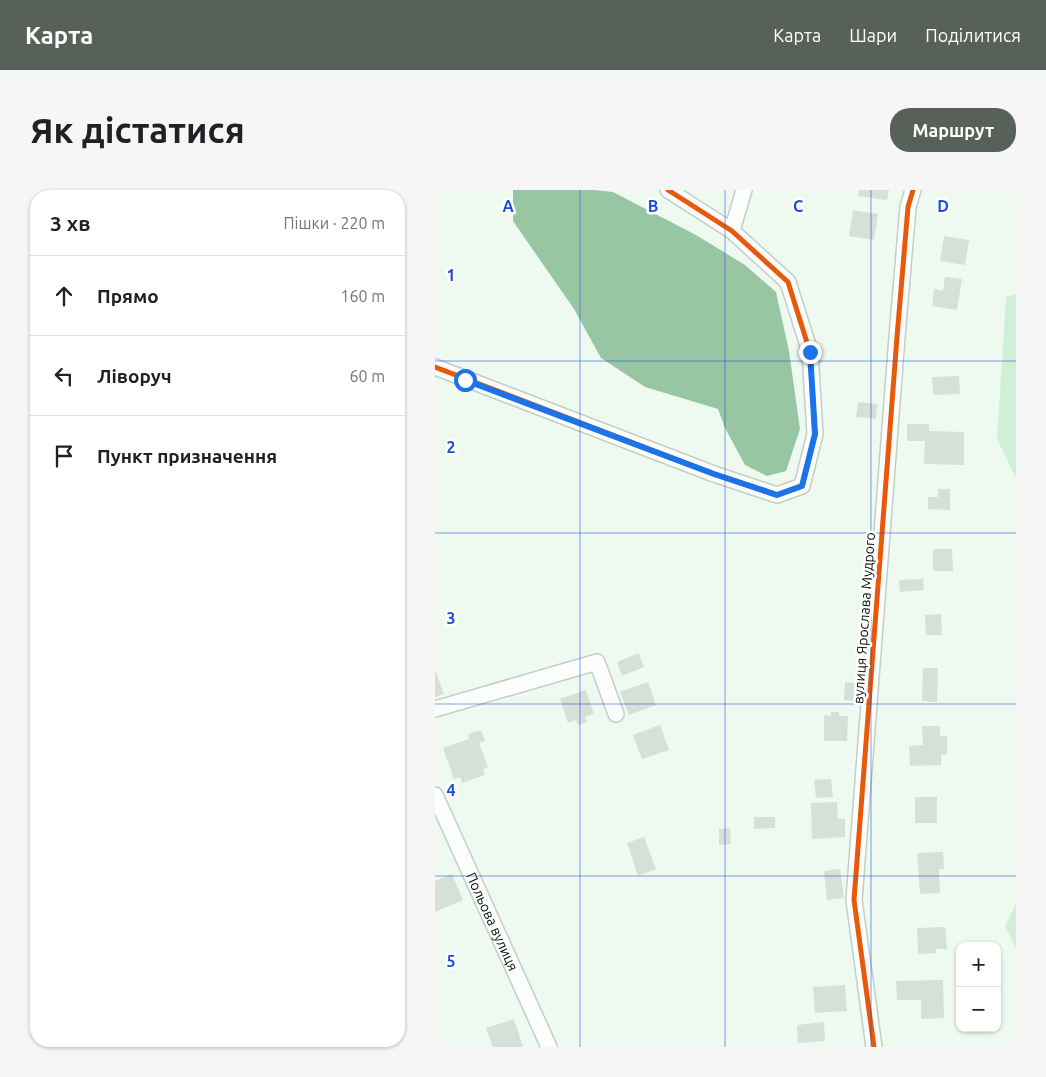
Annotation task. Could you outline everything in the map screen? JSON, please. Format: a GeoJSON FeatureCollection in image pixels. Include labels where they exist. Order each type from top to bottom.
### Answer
{"type":"FeatureCollection","features":[{"type":"Feature","properties":{"kind":"street"},"geometry":{"type":"LineString","coordinates":[[435,367],[714,474],[777,495],[802,486],[815,434],[810,352],[788,282],[732,231],[668,190]]}},
{"type":"Feature","properties":{"kind":"street"},"geometry":{"type":"LineString","coordinates":[[732,231],[744,190]]}},
{"type":"Feature","properties":{"kind":"street","name":"вулиця Ярослава Мудрого"},"geometry":{"type":"LineString","coordinates":[[874,1047],[853,900],[897,337],[908,207],[913,190]]}},
{"type":"Feature","properties":{"kind":"street"},"geometry":{"type":"LineString","coordinates":[[435,709],[597,662],[616,714]]}},
{"type":"Feature","properties":{"kind":"street","name":"Польова вулиця"},"geometry":{"type":"LineString","coordinates":[[435,795],[549,1047]]}},
{"type":"Feature","properties":{"kind":"shaded area"},"geometry":{"type":"Polygon","coordinates":[[[513,190],[594,190],[613,192],[696,235],[745,265],[776,292],[789,351],[800,429],[786,471],[767,476],[745,465],[725,428],[718,409],[645,387],[601,358],[574,309],[513,221],[513,190]]]}},
{"type":"Feature","properties":{"kind":"shaded area"},"geometry":{"type":"Polygon","coordinates":[[[1016,294],[1016,478],[997,439],[1006,297],[1016,294]]]}},
{"type":"Feature","properties":{"kind":"shaded area"},"geometry":{"type":"Polygon","coordinates":[[[1016,903],[1016,948],[1005,927],[1016,903]]]}},
{"type":"Feature","properties":{"kind":"building"},"geometry":{"type":"Polygon","coordinates":[[[859,190],[889,190],[887,200],[858,196],[859,190]]]}},
{"type":"Feature","properties":{"kind":"building"},"geometry":{"type":"Polygon","coordinates":[[[853,210],[878,214],[874,240],[849,236],[853,210]]]}},
{"type":"Feature","properties":{"kind":"building"},"geometry":{"type":"Polygon","coordinates":[[[944,236],[969,240],[965,265],[940,261],[944,236]]]}},
{"type":"Feature","properties":{"kind":"building"},"geometry":{"type":"Polygon","coordinates":[[[945,277],[962,279],[957,310],[932,306],[934,289],[943,291],[945,277]]]}},
{"type":"Feature","properties":{"kind":"building"},"geometry":{"type":"Polygon","coordinates":[[[959,376],[960,394],[933,395],[932,377],[959,376]]]}},
{"type":"Feature","properties":{"kind":"building"},"geometry":{"type":"Polygon","coordinates":[[[858,402],[877,404],[876,419],[856,417],[858,402]]]}},
{"type":"Feature","properties":{"kind":"building"},"geometry":{"type":"Polygon","coordinates":[[[907,424],[929,424],[929,431],[964,432],[964,465],[924,464],[925,441],[907,441],[907,424]]]}},
{"type":"Feature","properties":{"kind":"building"},"geometry":{"type":"Polygon","coordinates":[[[938,489],[950,489],[950,510],[928,509],[928,497],[938,497],[938,489]]]}},
{"type":"Feature","properties":{"kind":"building"},"geometry":{"type":"Polygon","coordinates":[[[933,549],[952,549],[953,571],[933,571],[933,549]]]}},
{"type":"Feature","properties":{"kind":"building"},"geometry":{"type":"Polygon","coordinates":[[[923,579],[924,590],[900,592],[899,580],[923,579]]]}},
{"type":"Feature","properties":{"kind":"building"},"geometry":{"type":"Polygon","coordinates":[[[941,614],[942,635],[926,635],[925,615],[941,614]]]}},
{"type":"Feature","properties":{"kind":"building"},"geometry":{"type":"Polygon","coordinates":[[[639,653],[644,667],[622,676],[617,662],[639,653]]]}},
{"type":"Feature","properties":{"kind":"building"},"geometry":{"type":"Polygon","coordinates":[[[923,668],[938,668],[937,702],[922,701],[923,668]]]}},
{"type":"Feature","properties":{"kind":"building"},"geometry":{"type":"Polygon","coordinates":[[[435,670],[444,694],[435,697],[435,670]]]}},
{"type":"Feature","properties":{"kind":"building"},"geometry":{"type":"Polygon","coordinates":[[[648,682],[656,705],[629,715],[620,692],[648,682]]]}},
{"type":"Feature","properties":{"kind":"building"},"geometry":{"type":"Polygon","coordinates":[[[845,682],[855,683],[854,701],[844,700],[845,682]]]}},
{"type":"Feature","properties":{"kind":"building"},"geometry":{"type":"Polygon","coordinates":[[[586,690],[594,714],[585,717],[587,722],[578,725],[576,720],[568,723],[560,699],[586,690]]]}},
{"type":"Feature","properties":{"kind":"building"},"geometry":{"type":"Polygon","coordinates":[[[831,712],[839,712],[839,716],[848,716],[847,741],[824,741],[824,715],[831,716],[831,712]]]}},
{"type":"Feature","properties":{"kind":"building"},"geometry":{"type":"Polygon","coordinates":[[[660,725],[669,750],[642,759],[633,735],[660,725]]]}},
{"type":"Feature","properties":{"kind":"building"},"geometry":{"type":"Polygon","coordinates":[[[922,726],[940,726],[940,736],[947,736],[947,755],[941,755],[941,765],[910,766],[909,746],[923,745],[922,726]]]}},
{"type":"Feature","properties":{"kind":"building"},"geometry":{"type":"Polygon","coordinates":[[[481,730],[485,741],[479,743],[488,767],[483,769],[485,775],[462,783],[460,777],[454,779],[443,748],[469,739],[468,734],[481,730]]]}},
{"type":"Feature","properties":{"kind":"building"},"geometry":{"type":"Polygon","coordinates":[[[831,779],[833,797],[816,798],[814,780],[831,779]]]}},
{"type":"Feature","properties":{"kind":"building"},"geometry":{"type":"Polygon","coordinates":[[[915,797],[937,797],[937,823],[915,823],[915,797]]]}},
{"type":"Feature","properties":{"kind":"building"},"geometry":{"type":"Polygon","coordinates":[[[837,802],[838,819],[845,819],[845,837],[812,839],[811,803],[837,802]]]}},
{"type":"Feature","properties":{"kind":"building"},"geometry":{"type":"Polygon","coordinates":[[[754,817],[775,817],[775,828],[754,829],[754,817]]]}},
{"type":"Feature","properties":{"kind":"building"},"geometry":{"type":"Polygon","coordinates":[[[730,828],[731,844],[719,845],[719,829],[730,828]]]}},
{"type":"Feature","properties":{"kind":"building"},"geometry":{"type":"Polygon","coordinates":[[[644,837],[656,869],[638,876],[627,843],[644,837]]]}},
{"type":"Feature","properties":{"kind":"building"},"geometry":{"type":"Polygon","coordinates":[[[943,852],[944,869],[939,869],[940,893],[920,894],[917,853],[943,852]]]}},
{"type":"Feature","properties":{"kind":"building"},"geometry":{"type":"Polygon","coordinates":[[[840,869],[844,898],[827,900],[824,871],[840,869]]]}},
{"type":"Feature","properties":{"kind":"building"},"geometry":{"type":"Polygon","coordinates":[[[452,874],[463,900],[435,912],[435,881],[452,874]]]}},
{"type":"Feature","properties":{"kind":"building"},"geometry":{"type":"Polygon","coordinates":[[[945,927],[947,949],[936,949],[936,953],[918,954],[917,928],[945,927]]]}},
{"type":"Feature","properties":{"kind":"building"},"geometry":{"type":"Polygon","coordinates":[[[943,980],[944,1018],[921,1019],[921,1000],[897,1000],[896,981],[943,980]]]}},
{"type":"Feature","properties":{"kind":"building"},"geometry":{"type":"Polygon","coordinates":[[[845,985],[847,1011],[815,1013],[813,987],[845,985]]]}},
{"type":"Feature","properties":{"kind":"building"},"geometry":{"type":"Polygon","coordinates":[[[514,1019],[523,1047],[493,1047],[486,1028],[514,1019]]]}},
{"type":"Feature","properties":{"kind":"building"},"geometry":{"type":"Polygon","coordinates":[[[824,1022],[825,1041],[798,1043],[797,1025],[824,1022]]]}},
{"type":"Feature","properties":{"kind":"cycle path"},"geometry":{"type":"LineString","coordinates":[[435,367],[714,474],[777,495],[802,486],[815,434],[810,352],[788,282],[732,231],[668,190]]}},
{"type":"Feature","properties":{"kind":"cycle path"},"geometry":{"type":"LineString","coordinates":[[874,1047],[854,900],[897,337],[908,207],[913,190]]}},
{"type":"Feature","properties":{"kind":"route"},"geometry":{"type":"LineString","coordinates":[[465,380],[714,474],[777,495],[802,486],[815,434],[810,352]]}}]}
